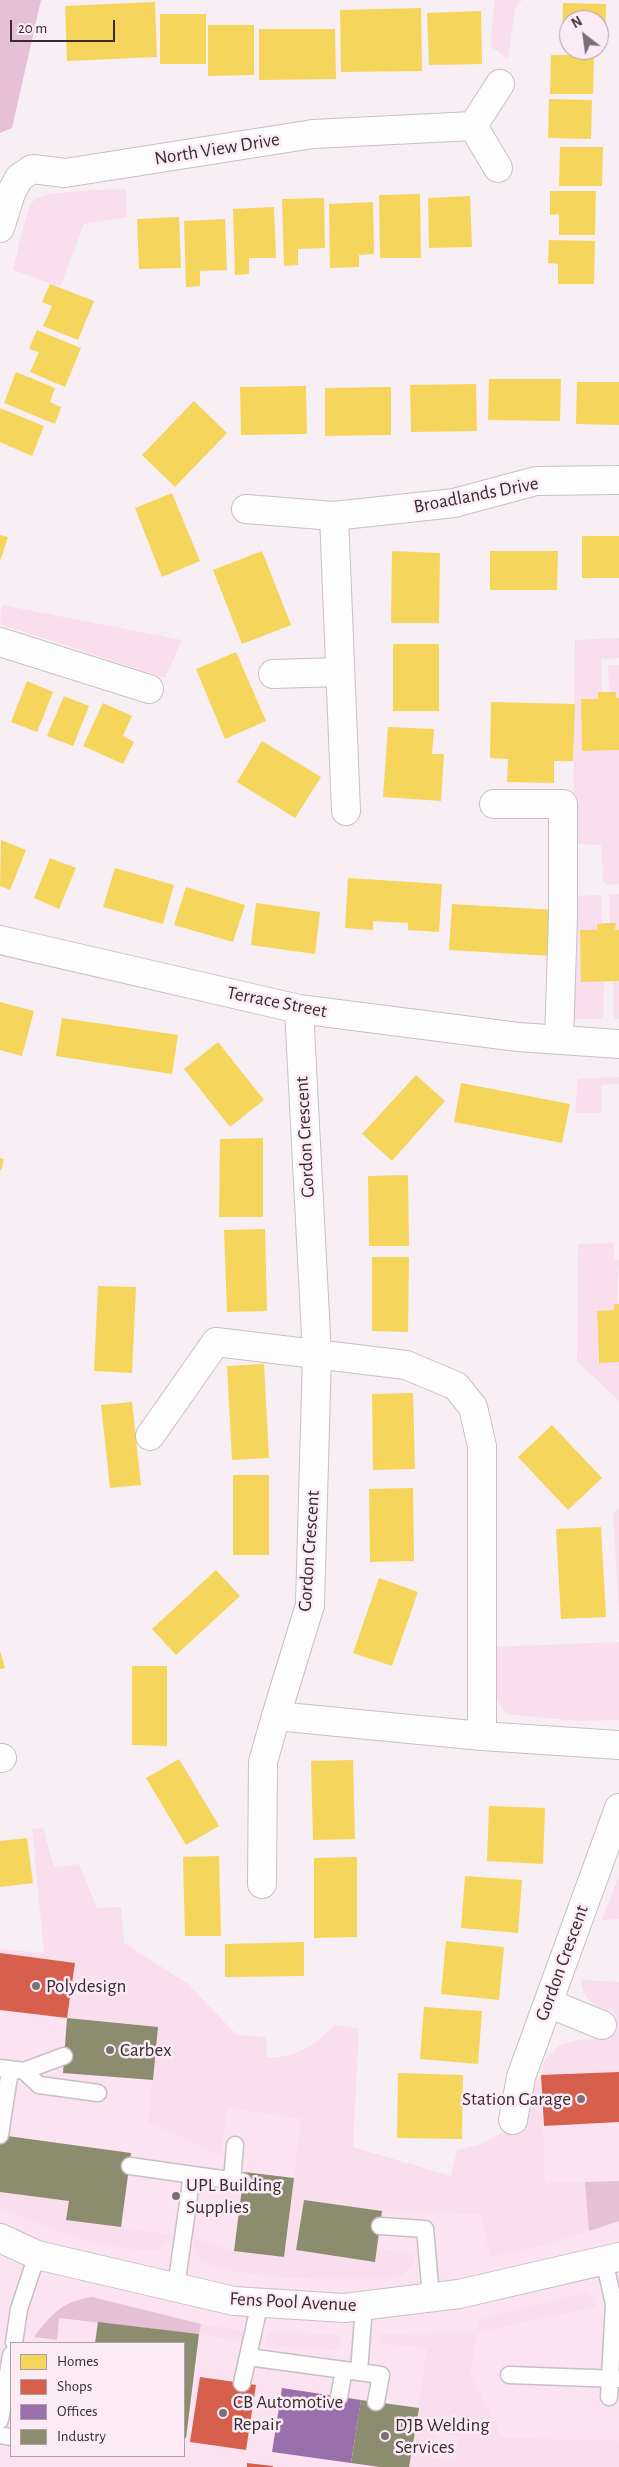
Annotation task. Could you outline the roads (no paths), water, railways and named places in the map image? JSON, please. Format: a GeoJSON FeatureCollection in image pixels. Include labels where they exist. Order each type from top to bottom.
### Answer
{"type":"FeatureCollection","features":[{"type":"Feature","properties":{"kind":"street"},"geometry":{"type":"LineString","coordinates":[[498,168],[473,126],[500,84]]}},
{"type":"Feature","properties":{"kind":"street","name":"North View Drive"},"geometry":{"type":"LineString","coordinates":[[0,228],[11,193],[19,178],[32,169],[65,172],[313,134],[473,126]]}},
{"type":"Feature","properties":{"kind":"street","name":"Broadlands Drive"},"geometry":{"type":"LineString","coordinates":[[246,508],[334,516],[454,503],[536,481],[619,480]]}},
{"type":"Feature","properties":{"kind":"street"},"geometry":{"type":"LineString","coordinates":[[334,516],[346,811]]}},
{"type":"Feature","properties":{"kind":"street"},"geometry":{"type":"LineString","coordinates":[[0,642],[149,688]]}},
{"type":"Feature","properties":{"kind":"street"},"geometry":{"type":"LineString","coordinates":[[273,674],[339,672]]}},
{"type":"Feature","properties":{"kind":"street"},"geometry":{"type":"LineString","coordinates":[[494,804],[563,804],[564,917],[559,1040]]}},
{"type":"Feature","properties":{"kind":"street","name":"Terrace Street"},"geometry":{"type":"LineString","coordinates":[[0,940],[298,1009],[518,1037],[619,1044]]}},
{"type":"Feature","properties":{"kind":"street","name":"Gordon Crescent"},"geometry":{"type":"LineString","coordinates":[[262,1884],[262,1762],[310,1605],[317,1355],[298,1009]]}},
{"type":"Feature","properties":{"kind":"street"},"geometry":{"type":"LineString","coordinates":[[150,1436],[216,1342],[406,1365],[456,1386],[473,1407],[482,1446],[482,1736]]}},
{"type":"Feature","properties":{"kind":"street"},"geometry":{"type":"LineString","coordinates":[[276,1716],[482,1736],[619,1744]]}},
{"type":"Feature","properties":{"kind":"street","name":"Gordon Crescent"},"geometry":{"type":"LineString","coordinates":[[512,2120],[520,2077],[619,1808]]}},
{"type":"Feature","properties":{"kind":"street"},"geometry":{"type":"LineString","coordinates":[[548,2003],[602,2025]]}},
{"type":"Feature","properties":{"kind":"street","name":"Fens Pool Avenue"},"geometry":{"type":"LineString","coordinates":[[0,2238],[37,2255],[234,2301],[344,2308],[459,2294],[612,2258]]}},
{"type":"Feature","properties":{"kind":"lane"},"geometry":{"type":"LineString","coordinates":[[11,2070],[64,2056]]}},
{"type":"Feature","properties":{"kind":"lane"},"geometry":{"type":"LineString","coordinates":[[11,2070],[39,2085],[98,2093]]}},
{"type":"Feature","properties":{"kind":"lane"},"geometry":{"type":"LineString","coordinates":[[0,2135],[11,2070]]}},
{"type":"Feature","properties":{"kind":"lane"},"geometry":{"type":"LineString","coordinates":[[130,2166],[237,2181],[235,2145]]}},
{"type":"Feature","properties":{"kind":"lane"},"geometry":{"type":"LineString","coordinates":[[176,2287],[192,2175]]}},
{"type":"Feature","properties":{"kind":"lane"},"geometry":{"type":"LineString","coordinates":[[380,2226],[425,2229],[431,2297]]}},
{"type":"Feature","properties":{"kind":"lane"},"geometry":{"type":"LineString","coordinates":[[14,2342],[19,2309],[37,2255]]}},
{"type":"Feature","properties":{"kind":"lane"},"geometry":{"type":"LineString","coordinates":[[609,2397],[615,2379],[612,2258]]}},
{"type":"Feature","properties":{"kind":"lane"},"geometry":{"type":"LineString","coordinates":[[242,2383],[260,2302]]}},
{"type":"Feature","properties":{"kind":"lane"},"geometry":{"type":"LineString","coordinates":[[339,2397],[352,2371],[364,2306]]}},
{"type":"Feature","properties":{"kind":"lane"},"geometry":{"type":"LineString","coordinates":[[248,2357],[381,2375],[376,2402]]}},
{"type":"Feature","properties":{"kind":"lane"},"geometry":{"type":"LineString","coordinates":[[0,2420],[1,2404],[10,2373]]}},
{"type":"Feature","properties":{"kind":"lane"},"geometry":{"type":"LineString","coordinates":[[509,2375],[615,2379]]}},
{"type":"Feature","properties":{"kind":"place","name":"Polydesign"},"geometry":{"type":"Point","coordinates":[36,1986]}},
{"type":"Feature","properties":{"kind":"place","name":"Carbex"},"geometry":{"type":"Point","coordinates":[110,2050]}},
{"type":"Feature","properties":{"kind":"place","name":"Station Garage"},"geometry":{"type":"Point","coordinates":[581,2099]}},
{"type":"Feature","properties":{"kind":"place","name":"UPL Building Supplies"},"geometry":{"type":"Point","coordinates":[176,2196]}},
{"type":"Feature","properties":{"kind":"place","name":"CB Automotive Repair"},"geometry":{"type":"Point","coordinates":[223,2413]}},
{"type":"Feature","properties":{"kind":"place","name":"DJB Welding Services"},"geometry":{"type":"Point","coordinates":[385,2436]}}]}
